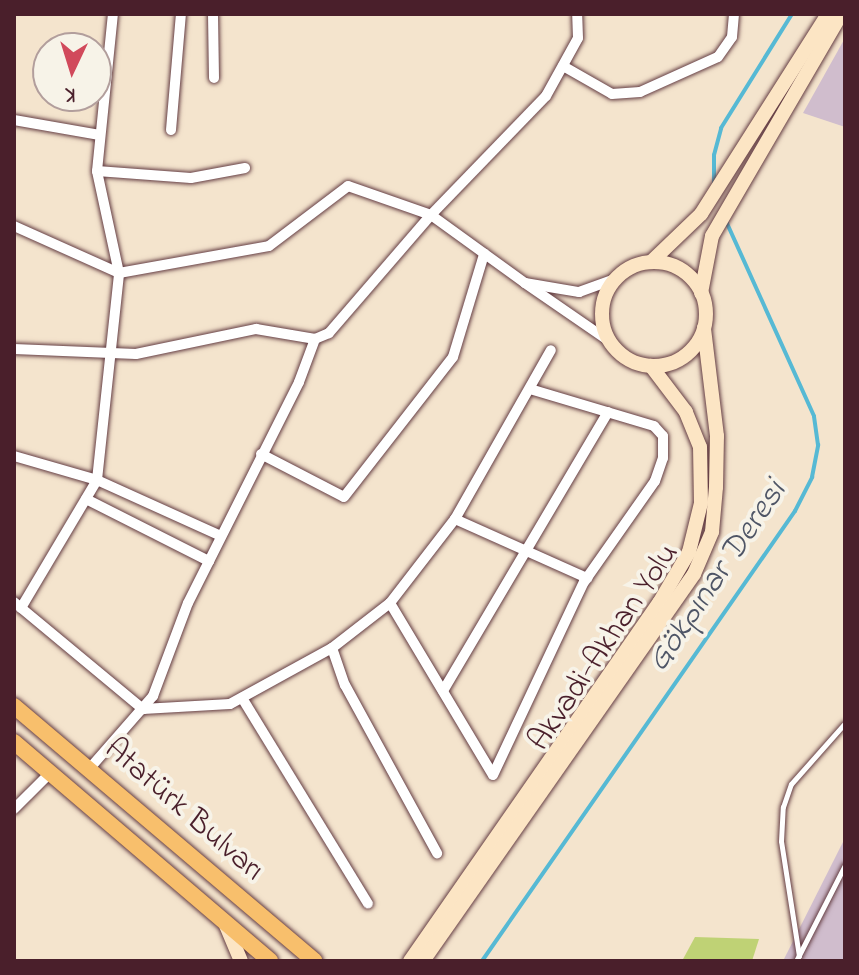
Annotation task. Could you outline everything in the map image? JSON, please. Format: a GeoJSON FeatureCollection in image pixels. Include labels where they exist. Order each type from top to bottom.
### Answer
{"type":"FeatureCollection","features":[{"type":"Feature","properties":{"kind":"main road"},"geometry":{"type":"LineString","coordinates":[[651,262],[701,214],[828,14]]}},
{"type":"Feature","properties":{"kind":"main road"},"geometry":{"type":"LineString","coordinates":[[701,293],[677,267],[651,262],[627,269],[614,279],[601,310],[609,341],[628,358],[651,366],[683,357],[704,328],[701,293],[712,236],[841,14]]}},
{"type":"Feature","properties":{"kind":"main road","name":"Akvadi-Akhan Yolu"},"geometry":{"type":"LineString","coordinates":[[423,961],[694,574],[712,532],[716,487],[717,436],[704,328]]}},
{"type":"Feature","properties":{"kind":"main road","name":"Akvadi-Akhan Yolu"},"geometry":{"type":"LineString","coordinates":[[410,961],[659,603],[689,552],[701,503],[700,447],[686,412],[651,366]]}},
{"type":"Feature","properties":{"kind":"main road","name":"Atatürk Bulvarı"},"geometry":{"type":"LineString","coordinates":[[14,706],[315,961]]}},
{"type":"Feature","properties":{"kind":"main road","name":"Atatürk Bulvarı"},"geometry":{"type":"LineString","coordinates":[[14,742],[270,961]]}},
{"type":"Feature","properties":{"kind":"main road"},"geometry":{"type":"LineString","coordinates":[[223,919],[241,961]]}},
{"type":"Feature","properties":{"kind":"street"},"geometry":{"type":"LineString","coordinates":[[113,14],[97,171],[119,273],[97,480],[17,605],[143,709],[230,704],[332,648],[390,603],[455,519],[533,390],[551,350]]}},
{"type":"Feature","properties":{"kind":"street"},"geometry":{"type":"LineString","coordinates":[[171,130],[181,14]]}},
{"type":"Feature","properties":{"kind":"street"},"geometry":{"type":"LineString","coordinates":[[213,14],[214,78]]}},
{"type":"Feature","properties":{"kind":"street"},"geometry":{"type":"LineString","coordinates":[[90,768],[153,696],[209,561],[315,339],[349,312],[431,215],[546,96],[578,38],[577,14]]}},
{"type":"Feature","properties":{"kind":"street"},"geometry":{"type":"LineString","coordinates":[[563,66],[612,94],[640,92],[718,57],[732,37],[734,14]]}},
{"type":"Feature","properties":{"kind":"street"},"geometry":{"type":"LineString","coordinates":[[14,120],[100,135]]}},
{"type":"Feature","properties":{"kind":"street"},"geometry":{"type":"LineString","coordinates":[[97,171],[191,178],[245,168]]}},
{"type":"Feature","properties":{"kind":"street"},"geometry":{"type":"LineString","coordinates":[[14,226],[119,273],[269,246],[348,186],[431,215],[609,341]]}},
{"type":"Feature","properties":{"kind":"street"},"geometry":{"type":"LineString","coordinates":[[261,454],[344,497],[453,357],[484,254]]}},
{"type":"Feature","properties":{"kind":"street"},"geometry":{"type":"LineString","coordinates":[[525,283],[579,292],[614,279]]}},
{"type":"Feature","properties":{"kind":"street"},"geometry":{"type":"LineString","coordinates":[[14,349],[110,356],[256,329],[315,339]]}},
{"type":"Feature","properties":{"kind":"street"},"geometry":{"type":"LineString","coordinates":[[390,603],[493,775],[587,578],[655,481],[663,458],[663,436],[654,426],[533,390]]}},
{"type":"Feature","properties":{"kind":"street"},"geometry":{"type":"LineString","coordinates":[[443,691],[608,412]]}},
{"type":"Feature","properties":{"kind":"street"},"geometry":{"type":"LineString","coordinates":[[14,456],[97,480],[221,536]]}},
{"type":"Feature","properties":{"kind":"street"},"geometry":{"type":"LineString","coordinates":[[86,499],[209,561]]}},
{"type":"Feature","properties":{"kind":"street"},"geometry":{"type":"LineString","coordinates":[[455,519],[587,578]]}},
{"type":"Feature","properties":{"kind":"street"},"geometry":{"type":"LineString","coordinates":[[332,648],[345,685],[437,853]]}},
{"type":"Feature","properties":{"kind":"street"},"geometry":{"type":"LineString","coordinates":[[242,698],[368,904]]}},
{"type":"Feature","properties":{"kind":"street"},"geometry":{"type":"LineString","coordinates":[[14,809],[51,772]]}},
{"type":"Feature","properties":{"kind":"lane"},"geometry":{"type":"LineString","coordinates":[[797,958],[781,841],[783,807],[791,784],[845,723]]}},
{"type":"Feature","properties":{"kind":"lane"},"geometry":{"type":"LineString","coordinates":[[797,958],[845,865]]}},
{"type":"Feature","properties":{"kind":"shaded area"},"geometry":{"type":"Polygon","coordinates":[[[845,38],[845,127],[803,113],[845,38]]]}},
{"type":"Feature","properties":{"kind":"shaded area"},"geometry":{"type":"Polygon","coordinates":[[[845,838],[845,961],[783,961],[845,838]]]}},
{"type":"Feature","properties":{"kind":"green space"},"geometry":{"type":"Polygon","coordinates":[[[695,937],[759,939],[752,961],[682,961],[695,937]]]}},
{"type":"Feature","properties":{"kind":"waterway","name":"Gökpınar Deresi"},"geometry":{"type":"LineString","coordinates":[[714,186],[714,155],[721,128],[792,14]]}},
{"type":"Feature","properties":{"kind":"waterway","name":"Gökpınar Deresi"},"geometry":{"type":"LineString","coordinates":[[482,961],[795,511],[812,477],[818,445],[814,416],[726,221]]}}]}
